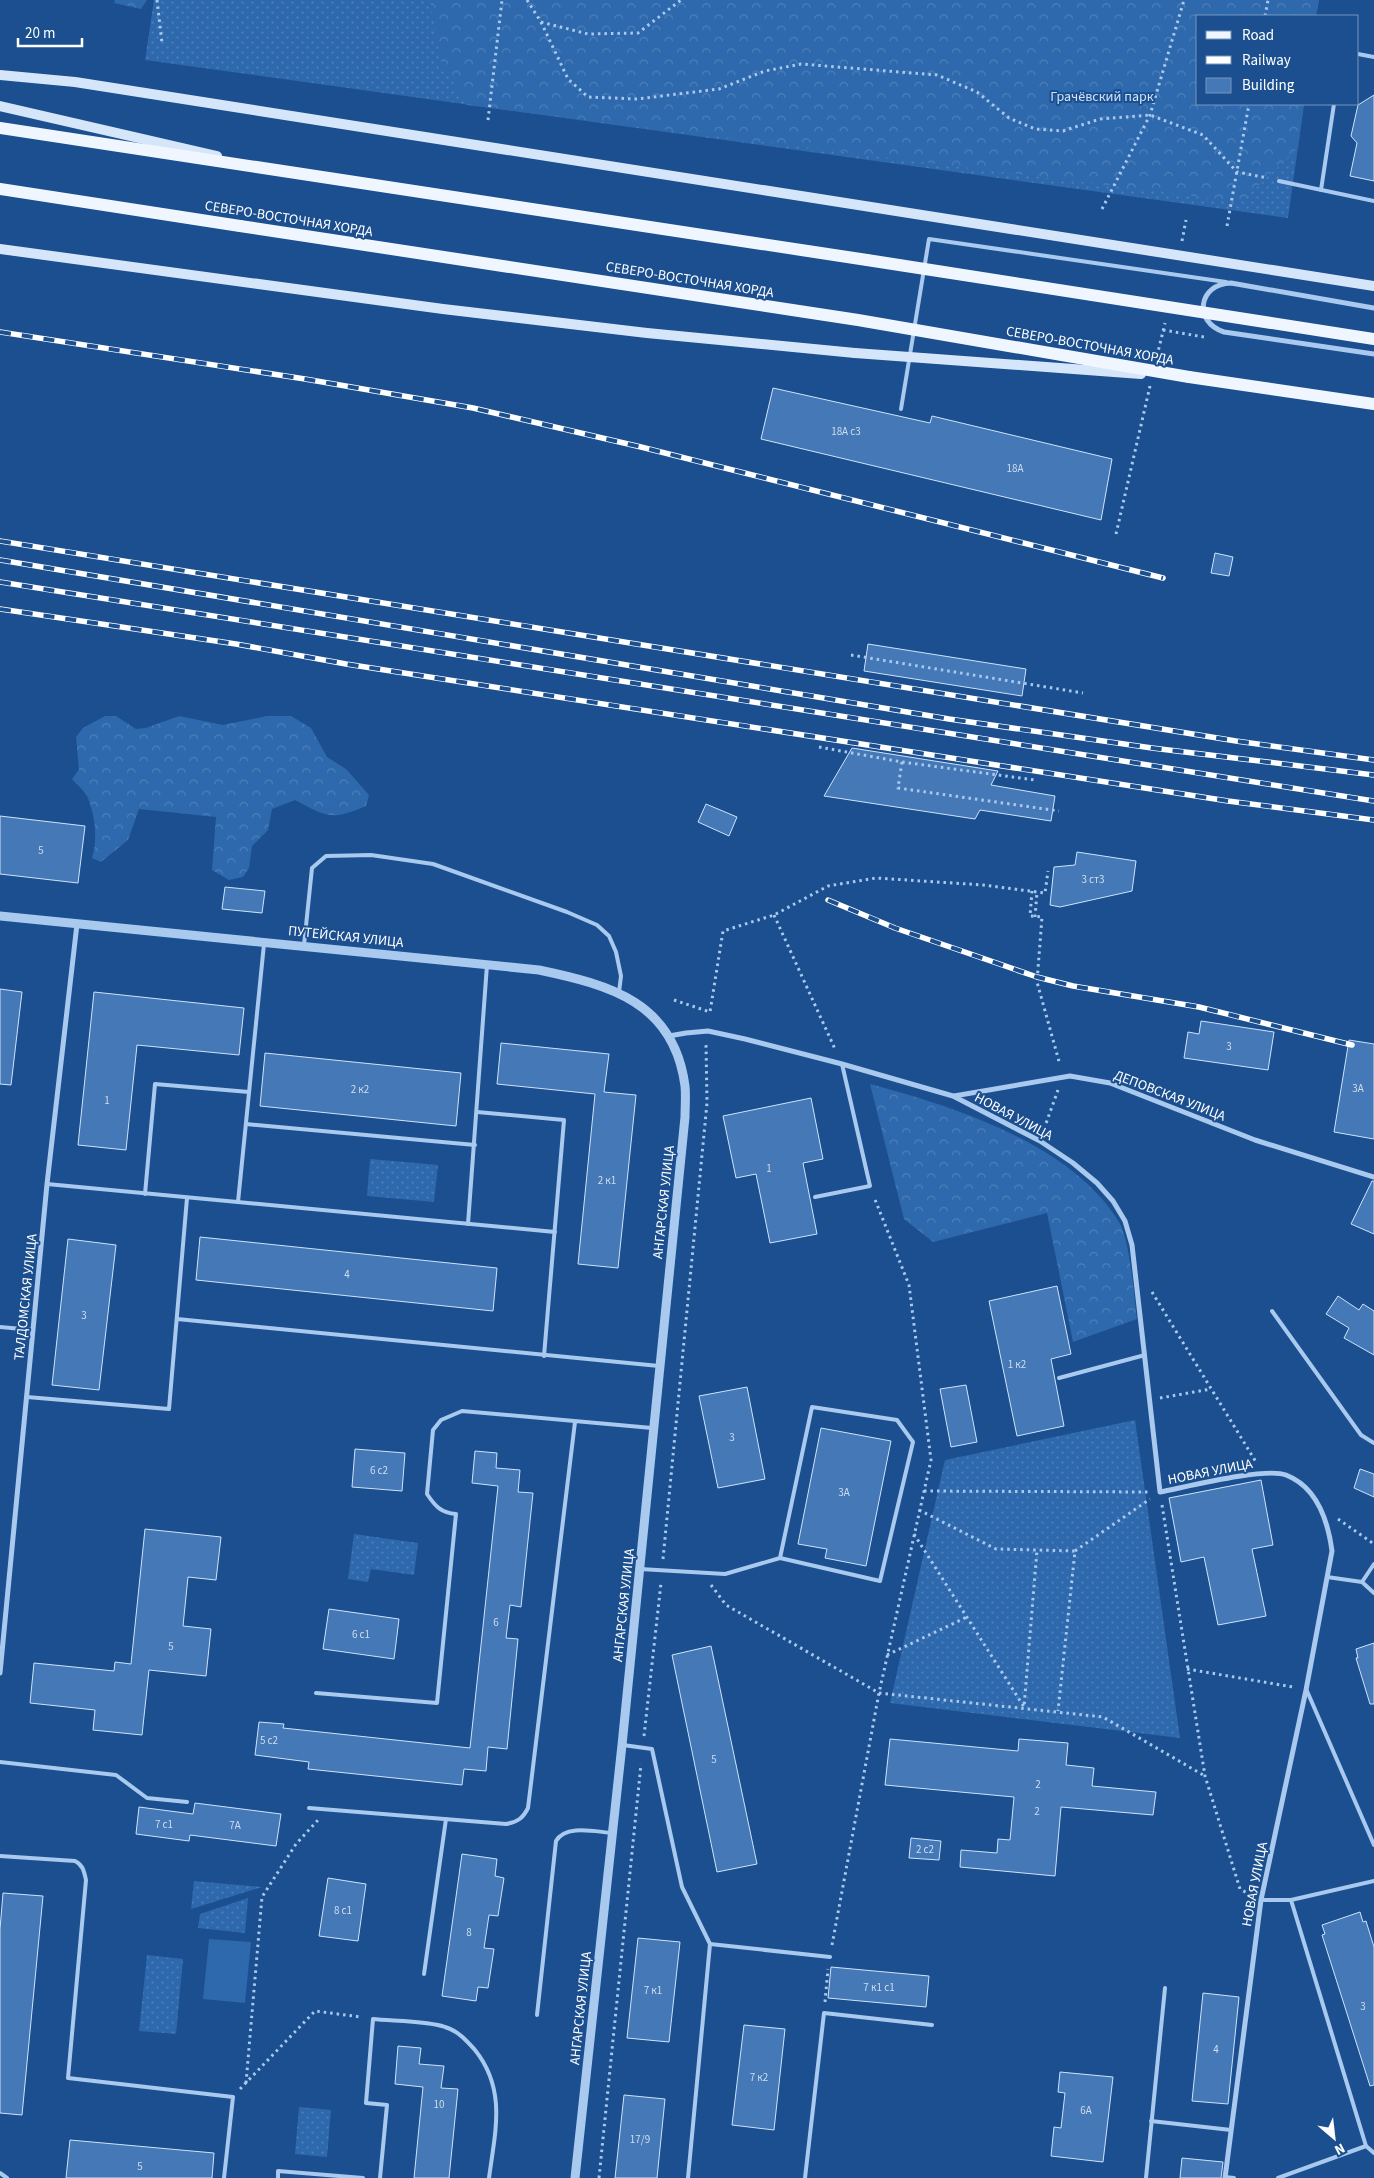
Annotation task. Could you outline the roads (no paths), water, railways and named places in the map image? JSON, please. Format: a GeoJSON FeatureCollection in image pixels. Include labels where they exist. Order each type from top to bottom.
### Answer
{"type":"FeatureCollection","features":[{"type":"Feature","properties":{"kind":"main road"},"geometry":{"type":"LineString","coordinates":[[0,75],[85,83],[1374,286]]}},
{"type":"Feature","properties":{"kind":"main road"},"geometry":{"type":"LineString","coordinates":[[0,106],[288,172]]}},
{"type":"Feature","properties":{"kind":"main road"},"geometry":{"type":"LineString","coordinates":[[0,128],[1374,339]]}},
{"type":"Feature","properties":{"kind":"main road","name":"СЕВЕРО-ВОСТОЧНАЯ ХОРДА"},"geometry":{"type":"LineString","coordinates":[[0,189],[858,320],[1189,377],[1374,404]]}},
{"type":"Feature","properties":{"kind":"main road"},"geometry":{"type":"LineString","coordinates":[[0,249],[443,309],[647,334],[855,353],[1189,377]]}},
{"type":"Feature","properties":{"kind":"street"},"geometry":{"type":"LineString","coordinates":[[1374,308],[1231,283],[1222,283],[1214,287],[1208,292],[1204,300],[1204,317],[1216,330],[1374,354]]}},
{"type":"Feature","properties":{"kind":"street","name":"ПУТЕЙСКАЯ УЛИЦА"},"geometry":{"type":"LineString","coordinates":[[0,916],[539,970],[581,979],[619,992],[652,1015],[669,1036]]}},
{"type":"Feature","properties":{"kind":"street","name":"ТАЛДОМСКАЯ УЛИЦА"},"geometry":{"type":"LineString","coordinates":[[0,1673],[47,1184],[77,924]]}},
{"type":"Feature","properties":{"kind":"street","name":"НОВАЯ УЛИЦА"},"geometry":{"type":"LineString","coordinates":[[669,1036],[686,1032],[708,1032],[745,1039],[842,1064],[953,1096],[1040,1141],[1073,1163],[1097,1183],[1113,1201],[1125,1221],[1136,1266],[1160,1492],[1263,1473],[1286,1475],[1305,1488],[1320,1506],[1329,1527],[1332,1550],[1306,1690],[1260,1900],[1225,2178]]}},
{"type":"Feature","properties":{"kind":"street","name":"АНГАРСКАЯ УЛИЦА"},"geometry":{"type":"LineString","coordinates":[[575,2178],[613,1833],[685,1117],[685,1086],[679,1061],[669,1036]]}},
{"type":"Feature","properties":{"kind":"street","name":"ДЕПОВСКАЯ УЛИЦА"},"geometry":{"type":"LineString","coordinates":[[953,1096],[1070,1076],[1110,1083],[1254,1140],[1374,1176]]}},
{"type":"Feature","properties":{"kind":"lane"},"geometry":{"type":"LineString","coordinates":[[1359,54],[1374,57]]}},
{"type":"Feature","properties":{"kind":"lane"},"geometry":{"type":"LineString","coordinates":[[1321,190],[1334,105]]}},
{"type":"Feature","properties":{"kind":"lane"},"geometry":{"type":"LineString","coordinates":[[1279,181],[1374,201]]}},
{"type":"Feature","properties":{"kind":"lane"},"geometry":{"type":"LineString","coordinates":[[901,409],[929,239],[1231,283]]}},
{"type":"Feature","properties":{"kind":"lane"},"geometry":{"type":"LineString","coordinates":[[304,945],[312,868],[326,856],[372,855],[434,864],[567,912],[597,925],[609,936],[616,952],[620,976],[619,992]]}},
{"type":"Feature","properties":{"kind":"lane"},"geometry":{"type":"LineString","coordinates":[[238,1202],[264,942]]}},
{"type":"Feature","properties":{"kind":"lane"},"geometry":{"type":"LineString","coordinates":[[468,1224],[487,965]]}},
{"type":"Feature","properties":{"kind":"lane"},"geometry":{"type":"LineString","coordinates":[[815,1197],[870,1186],[842,1064]]}},
{"type":"Feature","properties":{"kind":"lane"},"geometry":{"type":"LineString","coordinates":[[145,1194],[155,1084],[249,1092]]}},
{"type":"Feature","properties":{"kind":"lane"},"geometry":{"type":"LineString","coordinates":[[477,1112],[564,1120],[544,1356]]}},
{"type":"Feature","properties":{"kind":"lane"},"geometry":{"type":"LineString","coordinates":[[246,1124],[474,1145]]}},
{"type":"Feature","properties":{"kind":"lane"},"geometry":{"type":"LineString","coordinates":[[47,1184],[555,1232]]}},
{"type":"Feature","properties":{"kind":"lane"},"geometry":{"type":"LineString","coordinates":[[26,1397],[169,1409],[187,1198]]}},
{"type":"Feature","properties":{"kind":"lane"},"geometry":{"type":"LineString","coordinates":[[1272,1311],[1361,1435],[1374,1443]]}},
{"type":"Feature","properties":{"kind":"lane"},"geometry":{"type":"LineString","coordinates":[[177,1319],[661,1367]]}},
{"type":"Feature","properties":{"kind":"lane"},"geometry":{"type":"LineString","coordinates":[[0,1326],[33,1330]]}},
{"type":"Feature","properties":{"kind":"lane"},"geometry":{"type":"LineString","coordinates":[[1058,1378],[1145,1355]]}},
{"type":"Feature","properties":{"kind":"lane"},"geometry":{"type":"LineString","coordinates":[[640,1570],[725,1574],[780,1558],[880,1581],[913,1442],[897,1420],[812,1407],[780,1558]]}},
{"type":"Feature","properties":{"kind":"lane"},"geometry":{"type":"LineString","coordinates":[[316,1693],[437,1703],[456,1514],[445,1513],[434,1505],[427,1494],[434,1430],[441,1420],[462,1411],[654,1428]]}},
{"type":"Feature","properties":{"kind":"lane"},"geometry":{"type":"LineString","coordinates":[[309,1808],[506,1824],[516,1822],[524,1816],[528,1808],[575,1422]]}},
{"type":"Feature","properties":{"kind":"lane"},"geometry":{"type":"LineString","coordinates":[[1362,1582],[1374,1564]]}},
{"type":"Feature","properties":{"kind":"lane"},"geometry":{"type":"LineString","coordinates":[[1327,1576],[1362,1582],[1374,1593]]}},
{"type":"Feature","properties":{"kind":"lane"},"geometry":{"type":"LineString","coordinates":[[1306,1690],[1374,1844]]}},
{"type":"Feature","properties":{"kind":"lane"},"geometry":{"type":"LineString","coordinates":[[622,1745],[652,1749],[682,1887],[710,1944],[688,2178]]}},
{"type":"Feature","properties":{"kind":"lane"},"geometry":{"type":"LineString","coordinates":[[0,1762],[116,1775],[147,1798],[187,1802]]}},
{"type":"Feature","properties":{"kind":"lane"},"geometry":{"type":"LineString","coordinates":[[424,1974],[446,1819]]}},
{"type":"Feature","properties":{"kind":"lane"},"geometry":{"type":"LineString","coordinates":[[537,2015],[556,1841],[559,1835],[569,1831],[613,1833]]}},
{"type":"Feature","properties":{"kind":"lane"},"geometry":{"type":"LineString","coordinates":[[0,1856],[75,1861],[81,1864],[84,1871],[86,1880],[68,2078],[233,2096],[224,2178]]}},
{"type":"Feature","properties":{"kind":"lane"},"geometry":{"type":"LineString","coordinates":[[1260,1900],[1291,1900],[1374,1881]]}},
{"type":"Feature","properties":{"kind":"lane"},"geometry":{"type":"LineString","coordinates":[[1291,1900],[1366,2146],[1374,2153]]}},
{"type":"Feature","properties":{"kind":"lane"},"geometry":{"type":"LineString","coordinates":[[710,1944],[830,1957]]}},
{"type":"Feature","properties":{"kind":"lane"},"geometry":{"type":"LineString","coordinates":[[1146,2178],[1165,1988]]}},
{"type":"Feature","properties":{"kind":"lane"},"geometry":{"type":"LineString","coordinates":[[805,2178],[824,2013],[932,2025]]}},
{"type":"Feature","properties":{"kind":"lane"},"geometry":{"type":"LineString","coordinates":[[380,2178],[387,2105],[366,2103],[373,2019],[444,2026],[459,2034],[480,2057],[494,2084],[496,2098],[497,2114],[489,2178]]}},
{"type":"Feature","properties":{"kind":"lane"},"geometry":{"type":"LineString","coordinates":[[1152,2121],[1231,2130]]}},
{"type":"Feature","properties":{"kind":"lane"},"geometry":{"type":"LineString","coordinates":[[1278,2178],[1366,2146]]}},
{"type":"Feature","properties":{"kind":"lane"},"geometry":{"type":"LineString","coordinates":[[278,2178],[278,2172],[363,2178]]}},
{"type":"Feature","properties":{"kind":"lane"},"geometry":{"type":"LineString","coordinates":[[0,2173],[7,2178]]}},
{"type":"Feature","properties":{"kind":"lane"},"geometry":{"type":"LineString","coordinates":[[1225,2178],[1234,2178]]}},
{"type":"Feature","properties":{"kind":"railway"},"geometry":{"type":"LineString","coordinates":[[0,332],[305,379],[473,408],[641,447],[1163,578]]}},
{"type":"Feature","properties":{"kind":"railway"},"geometry":{"type":"LineString","coordinates":[[0,541],[1236,741],[1374,760]]}},
{"type":"Feature","properties":{"kind":"railway"},"geometry":{"type":"LineString","coordinates":[[0,560],[949,719],[1152,748],[1374,775]]}},
{"type":"Feature","properties":{"kind":"railway"},"geometry":{"type":"LineString","coordinates":[[0,582],[1374,801]]}},
{"type":"Feature","properties":{"kind":"railway"},"geometry":{"type":"LineString","coordinates":[[0,609],[236,644],[346,664],[1228,801],[1374,820]]}},
{"type":"Feature","properties":{"kind":"railway"},"geometry":{"type":"LineString","coordinates":[[828,900],[895,928],[1037,977],[1073,986],[1199,1007],[1352,1045]]}},
{"type":"Feature","properties":{"kind":"park label","name":"Грачёвский парк"},"geometry":{"type":"Point","coordinates":[1102,96]}}]}
